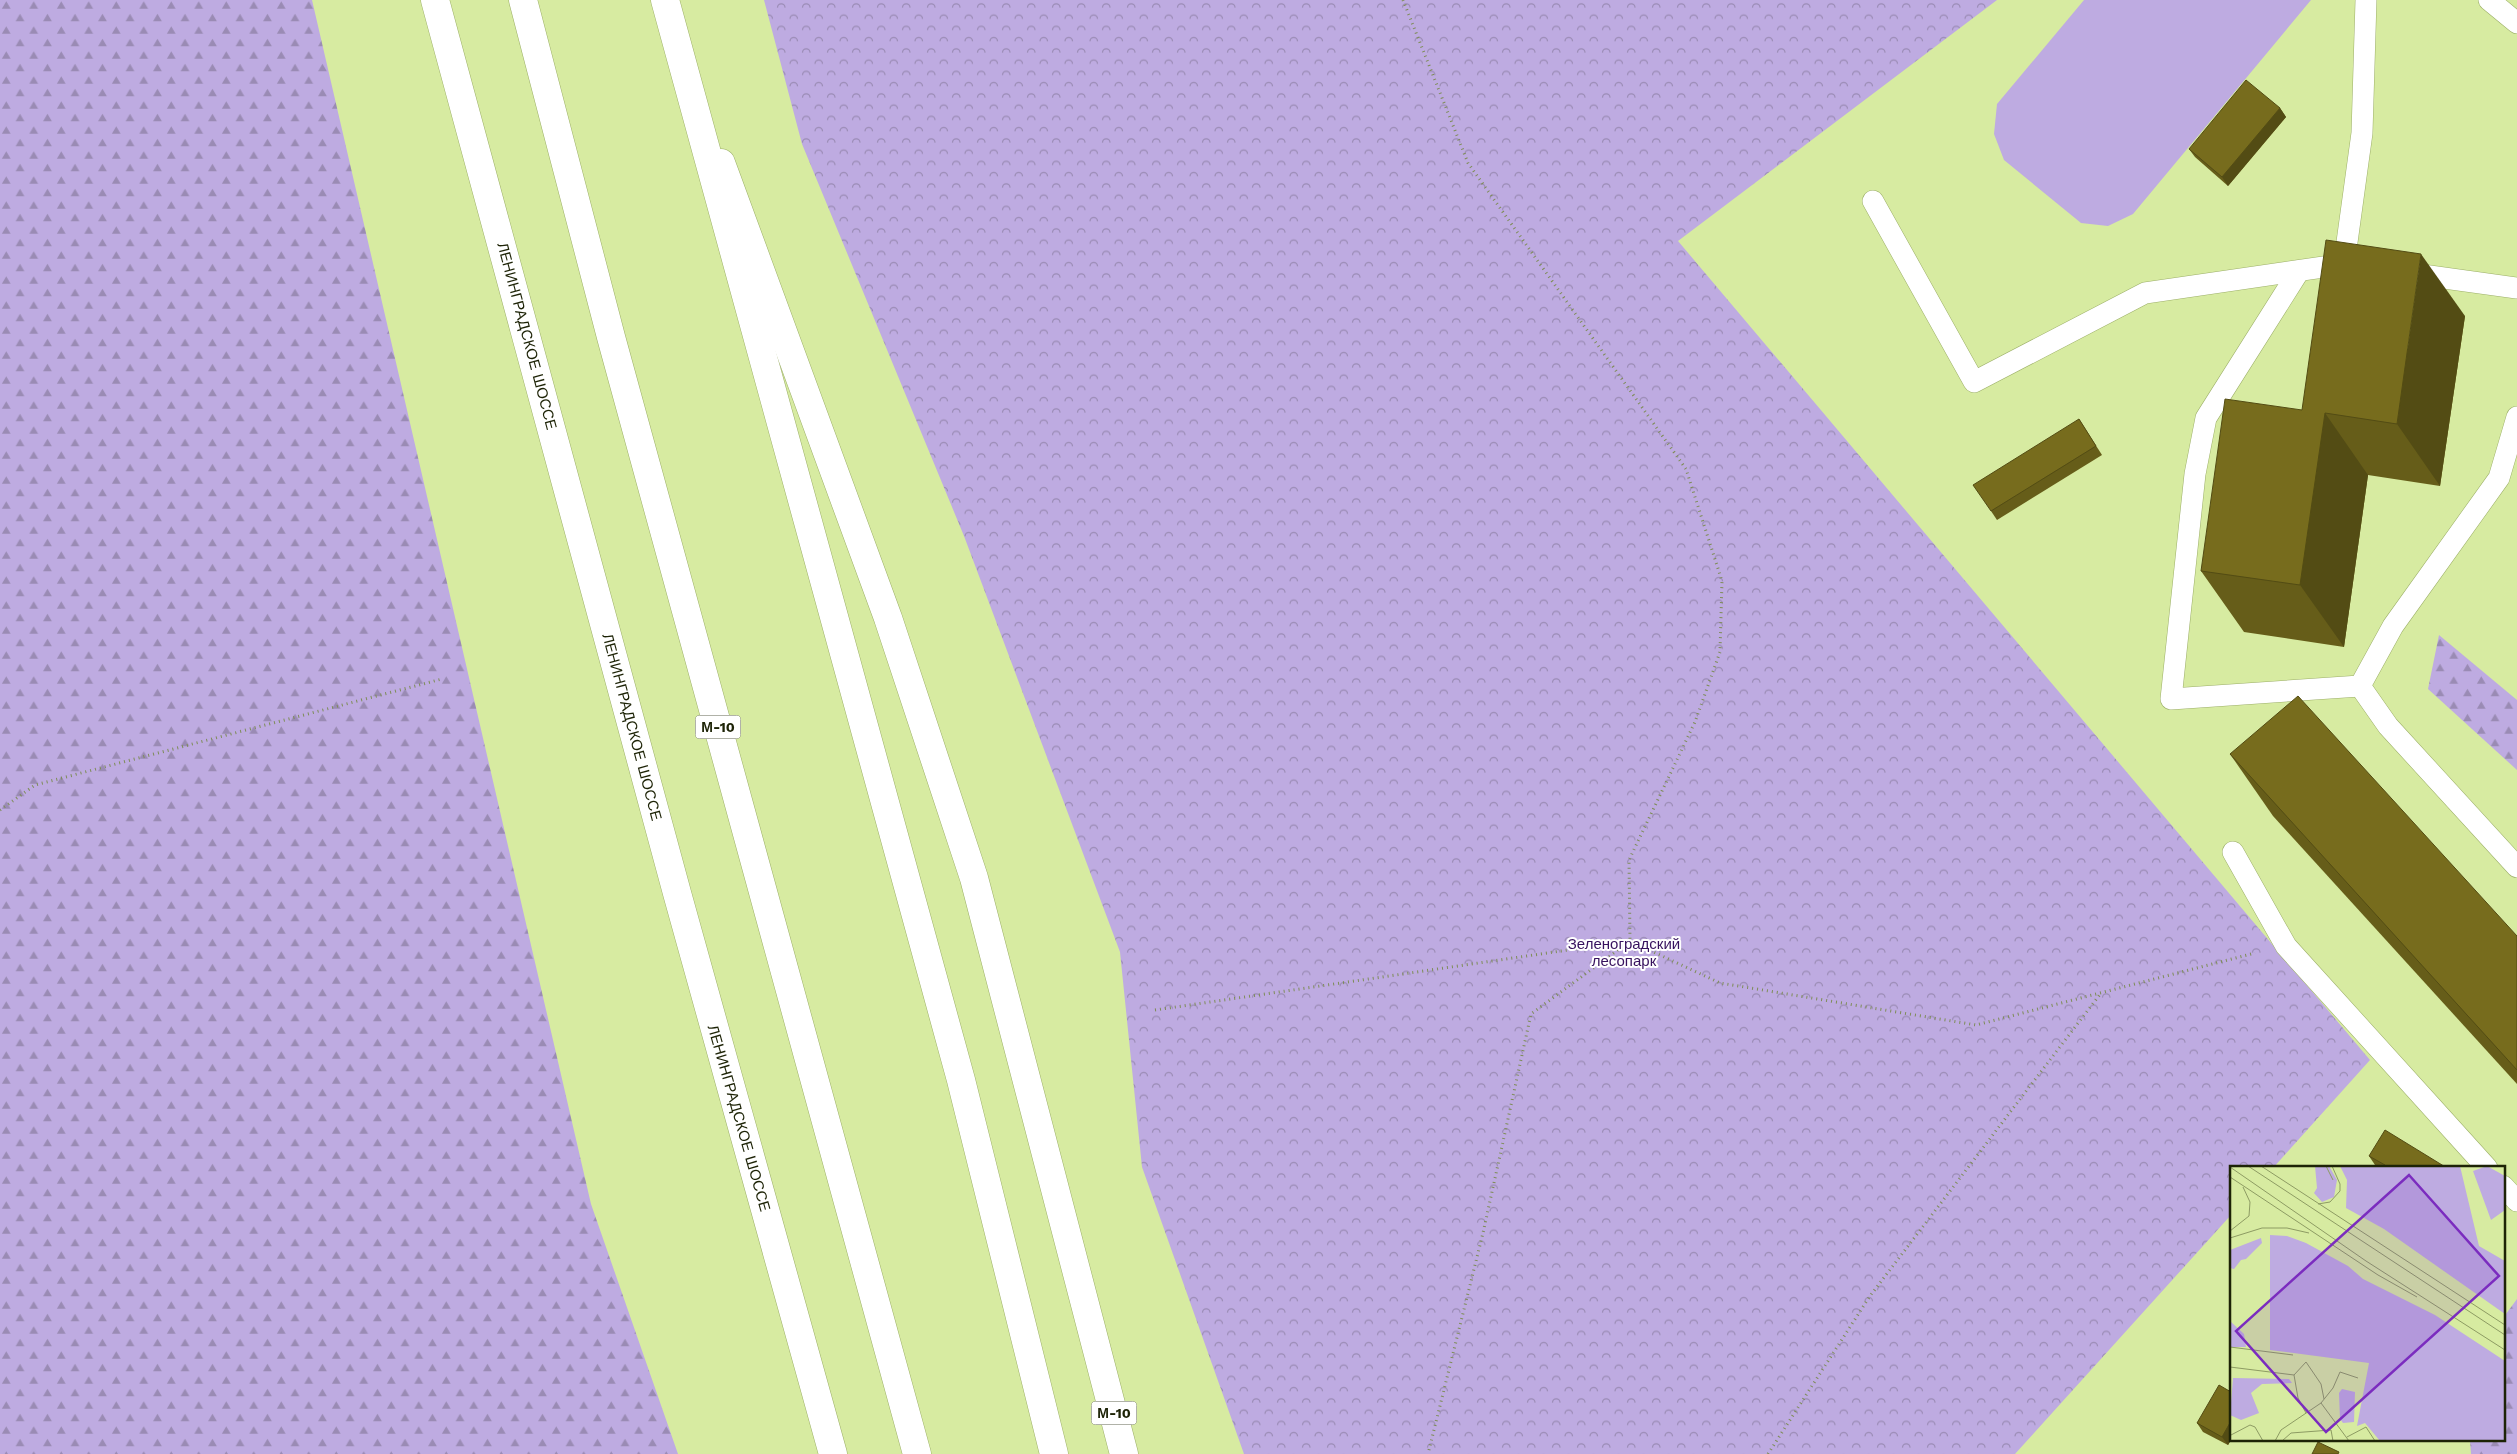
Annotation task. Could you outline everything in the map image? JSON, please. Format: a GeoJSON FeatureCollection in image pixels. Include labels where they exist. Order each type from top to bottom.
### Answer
{"type":"FeatureCollection","features":[{"type":"Feature","properties":{"kind":"main road","name":"ЛЕНИНГРАДСКОЕ ШОССЕ"},"geometry":{"type":"LineString","coordinates":[[435,0],[677,893],[833,1454]]}},
{"type":"Feature","properties":{"kind":"main road","name":"М-10"},"geometry":{"type":"LineString","coordinates":[[523,0],[609,327],[917,1454]]}},
{"type":"Feature","properties":{"kind":"main road","name":"М-10"},"geometry":{"type":"LineString","coordinates":[[665,0],[961,1080],[1054,1454]]}},
{"type":"Feature","properties":{"kind":"main road","name":"М-10"},"geometry":{"type":"LineString","coordinates":[[679,49],[888,618],[974,878],[1124,1454]]}},
{"type":"Feature","properties":{"kind":"lane"},"geometry":{"type":"LineString","coordinates":[[2344,264],[2362,133],[2366,0]]}},
{"type":"Feature","properties":{"kind":"lane"},"geometry":{"type":"LineString","coordinates":[[2489,0],[2517,23]]}},
{"type":"Feature","properties":{"kind":"lane"},"geometry":{"type":"LineString","coordinates":[[1873,201],[1974,382],[2145,293],[2344,264],[2517,288]]}},
{"type":"Feature","properties":{"kind":"lane"},"geometry":{"type":"LineString","coordinates":[[2299,270],[2206,418],[2195,474],[2170,699],[2360,686]]}},
{"type":"Feature","properties":{"kind":"lane"},"geometry":{"type":"LineString","coordinates":[[2360,686],[2393,626],[2498,478],[2517,418]]}},
{"type":"Feature","properties":{"kind":"lane"},"geometry":{"type":"LineString","coordinates":[[2360,686],[2388,726],[2517,867]]}},
{"type":"Feature","properties":{"kind":"lane"},"geometry":{"type":"LineString","coordinates":[[2233,852],[2286,946],[2485,1166]]}},
{"type":"Feature","properties":{"kind":"lane"},"geometry":{"type":"LineString","coordinates":[[2504,1187],[2517,1201]]}},
{"type":"Feature","properties":{"kind":"path"},"geometry":{"type":"LineString","coordinates":[[1403,0],[1468,163],[1686,469],[1722,581],[1720,652],[1695,722],[1630,860],[1630,941]]}},
{"type":"Feature","properties":{"kind":"path"},"geometry":{"type":"LineString","coordinates":[[0,810],[34,785],[442,679]]}},
{"type":"Feature","properties":{"kind":"path"},"geometry":{"type":"LineString","coordinates":[[1428,1454],[1483,1233],[1531,1014],[1630,941]]}},
{"type":"Feature","properties":{"kind":"path"},"geometry":{"type":"LineString","coordinates":[[1155,1010],[1630,941],[1720,984],[1976,1025],[2286,946]]}},
{"type":"Feature","properties":{"kind":"path"},"geometry":{"type":"LineString","coordinates":[[1768,1454],[1870,1296],[2101,992]]}},
{"type":"Feature","properties":{"kind":"green space"},"geometry":{"type":"Polygon","coordinates":[[[0,0],[312,0],[591,1204],[678,1454],[0,1454],[0,0]]]}},
{"type":"Feature","properties":{"kind":"green space","name":"Зеленоградский лесопарк"},"geometry":{"type":"Polygon","coordinates":[[[764,0],[1997,0],[1678,241],[2370,1060],[2275,1166],[2230,1166],[2230,1216],[2015,1454],[1244,1454],[1142,1167],[1120,952],[964,536],[802,144],[764,0]]]}},
{"type":"Feature","properties":{"kind":"green space"},"geometry":{"type":"Polygon","coordinates":[[[2084,0],[2311,0],[2133,214],[2108,226],[2081,223],[2004,160],[1994,134],[1997,104],[2084,0]]]}},
{"type":"Feature","properties":{"kind":"green space"},"geometry":{"type":"Polygon","coordinates":[[[2439,635],[2517,700],[2517,770],[2428,689],[2439,635]]]}},
{"type":"Feature","properties":{"kind":"green space"},"geometry":{"type":"Polygon","coordinates":[[[2517,1299],[2517,1454],[2471,1454],[2470,1442],[2504,1442],[2504,1317],[2517,1299]]]}},
{"type":"Feature","properties":{"kind":"building"},"geometry":{"type":"Polygon","coordinates":[[[2246,80],[2280,108],[2222,177],[2189,149],[2246,80]]]}},
{"type":"Feature","properties":{"kind":"building"},"geometry":{"type":"Polygon","coordinates":[[[2326,240],[2421,254],[2397,424],[2325,413],[2300,585],[2201,571],[2225,399],[2302,410],[2326,240]]]}},
{"type":"Feature","properties":{"kind":"building"},"geometry":{"type":"Polygon","coordinates":[[[2079,419],[2096,446],[1991,511],[1973,485],[2079,419]]]}},
{"type":"Feature","properties":{"kind":"building"},"geometry":{"type":"Polygon","coordinates":[[[2298,696],[2517,936],[2517,1070],[2230,754],[2298,696]]]}},
{"type":"Feature","properties":{"kind":"building"},"geometry":{"type":"Polygon","coordinates":[[[2385,1130],[2444,1166],[2385,1166],[2369,1156],[2385,1130]]]}},
{"type":"Feature","properties":{"kind":"building"},"geometry":{"type":"Polygon","coordinates":[[[2219,1385],[2230,1391],[2230,1423],[2222,1437],[2197,1423],[2219,1385]]]}},
{"type":"Feature","properties":{"kind":"building"},"geometry":{"type":"Polygon","coordinates":[[[2318,1442],[2339,1452],[2338,1454],[2312,1454],[2318,1442]]]}}]}
